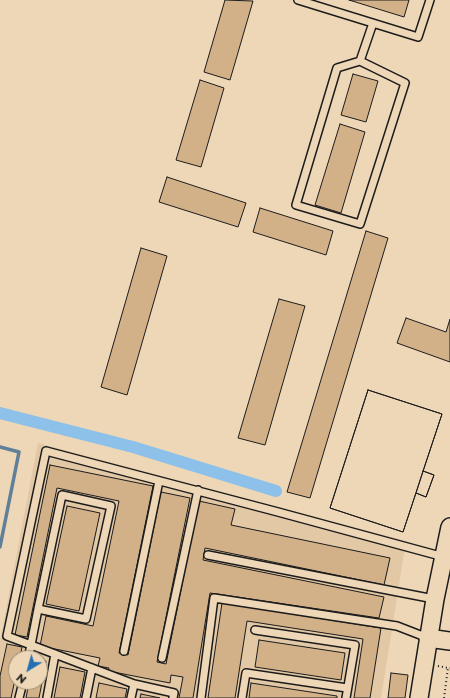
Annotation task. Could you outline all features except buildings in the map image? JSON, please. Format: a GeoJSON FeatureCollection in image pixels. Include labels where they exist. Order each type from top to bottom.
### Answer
{"type":"FeatureCollection","features":[{"type":"Feature","properties":{"kind":"street"},"geometry":{"type":"LineString","coordinates":[[419,698],[435,599],[445,578],[444,558],[450,529]]}},
{"type":"Feature","properties":{"kind":"street"},"geometry":{"type":"LineString","coordinates":[[428,638],[450,641]]}},
{"type":"Feature","properties":{"kind":"lane"},"geometry":{"type":"LineString","coordinates":[[298,0],[418,37],[430,0]]}},
{"type":"Feature","properties":{"kind":"lane"},"geometry":{"type":"LineString","coordinates":[[360,61],[373,23]]}},
{"type":"Feature","properties":{"kind":"lane"},"geometry":{"type":"LineString","coordinates":[[360,61],[405,83],[360,224],[296,206],[337,68],[360,61]]}},
{"type":"Feature","properties":{"kind":"lane"},"geometry":{"type":"LineString","coordinates":[[173,698],[174,693],[134,684],[7,636],[46,451],[158,481],[198,490],[444,558]]}},
{"type":"Feature","properties":{"kind":"lane"},"geometry":{"type":"LineString","coordinates":[[124,651],[158,481]]}},
{"type":"Feature","properties":{"kind":"lane"},"geometry":{"type":"LineString","coordinates":[[162,658],[198,490]]}},
{"type":"Feature","properties":{"kind":"lane"},"geometry":{"type":"LineString","coordinates":[[30,650],[38,609],[62,495],[111,506],[86,619],[38,609]]}},
{"type":"Feature","properties":{"kind":"lane"},"geometry":{"type":"LineString","coordinates":[[208,555],[435,599]]}},
{"type":"Feature","properties":{"kind":"lane"},"geometry":{"type":"LineString","coordinates":[[201,698],[214,598],[397,626],[428,638]]}},
{"type":"Feature","properties":{"kind":"lane"},"geometry":{"type":"LineString","coordinates":[[255,630],[354,645],[346,698]]}},
{"type":"Feature","properties":{"kind":"lane"},"geometry":{"type":"LineString","coordinates":[[47,698],[55,654]]}},
{"type":"Feature","properties":{"kind":"lane"},"geometry":{"type":"LineString","coordinates":[[86,698],[92,668]]}},
{"type":"Feature","properties":{"kind":"lane"},"geometry":{"type":"LineString","coordinates":[[242,698],[246,673],[347,688]]}},
{"type":"Feature","properties":{"kind":"lane"},"geometry":{"type":"LineString","coordinates":[[131,698],[134,684]]}},
{"type":"Feature","properties":{"kind":"path"},"geometry":{"type":"LineString","coordinates":[[444,698],[448,668],[450,668]]}},
{"type":"Feature","properties":{"kind":"shaded area"},"geometry":{"type":"Polygon","coordinates":[[[38,443],[406,541],[381,698],[0,698],[0,641],[38,443]]]}},
{"type":"Feature","properties":{"kind":"waterway"},"geometry":{"type":"LineString","coordinates":[[0,413],[133,447],[276,491]]}},
{"type":"Feature","properties":{"kind":"waterway"},"geometry":{"type":"LineString","coordinates":[[0,447],[19,452],[0,547]]}}]}
